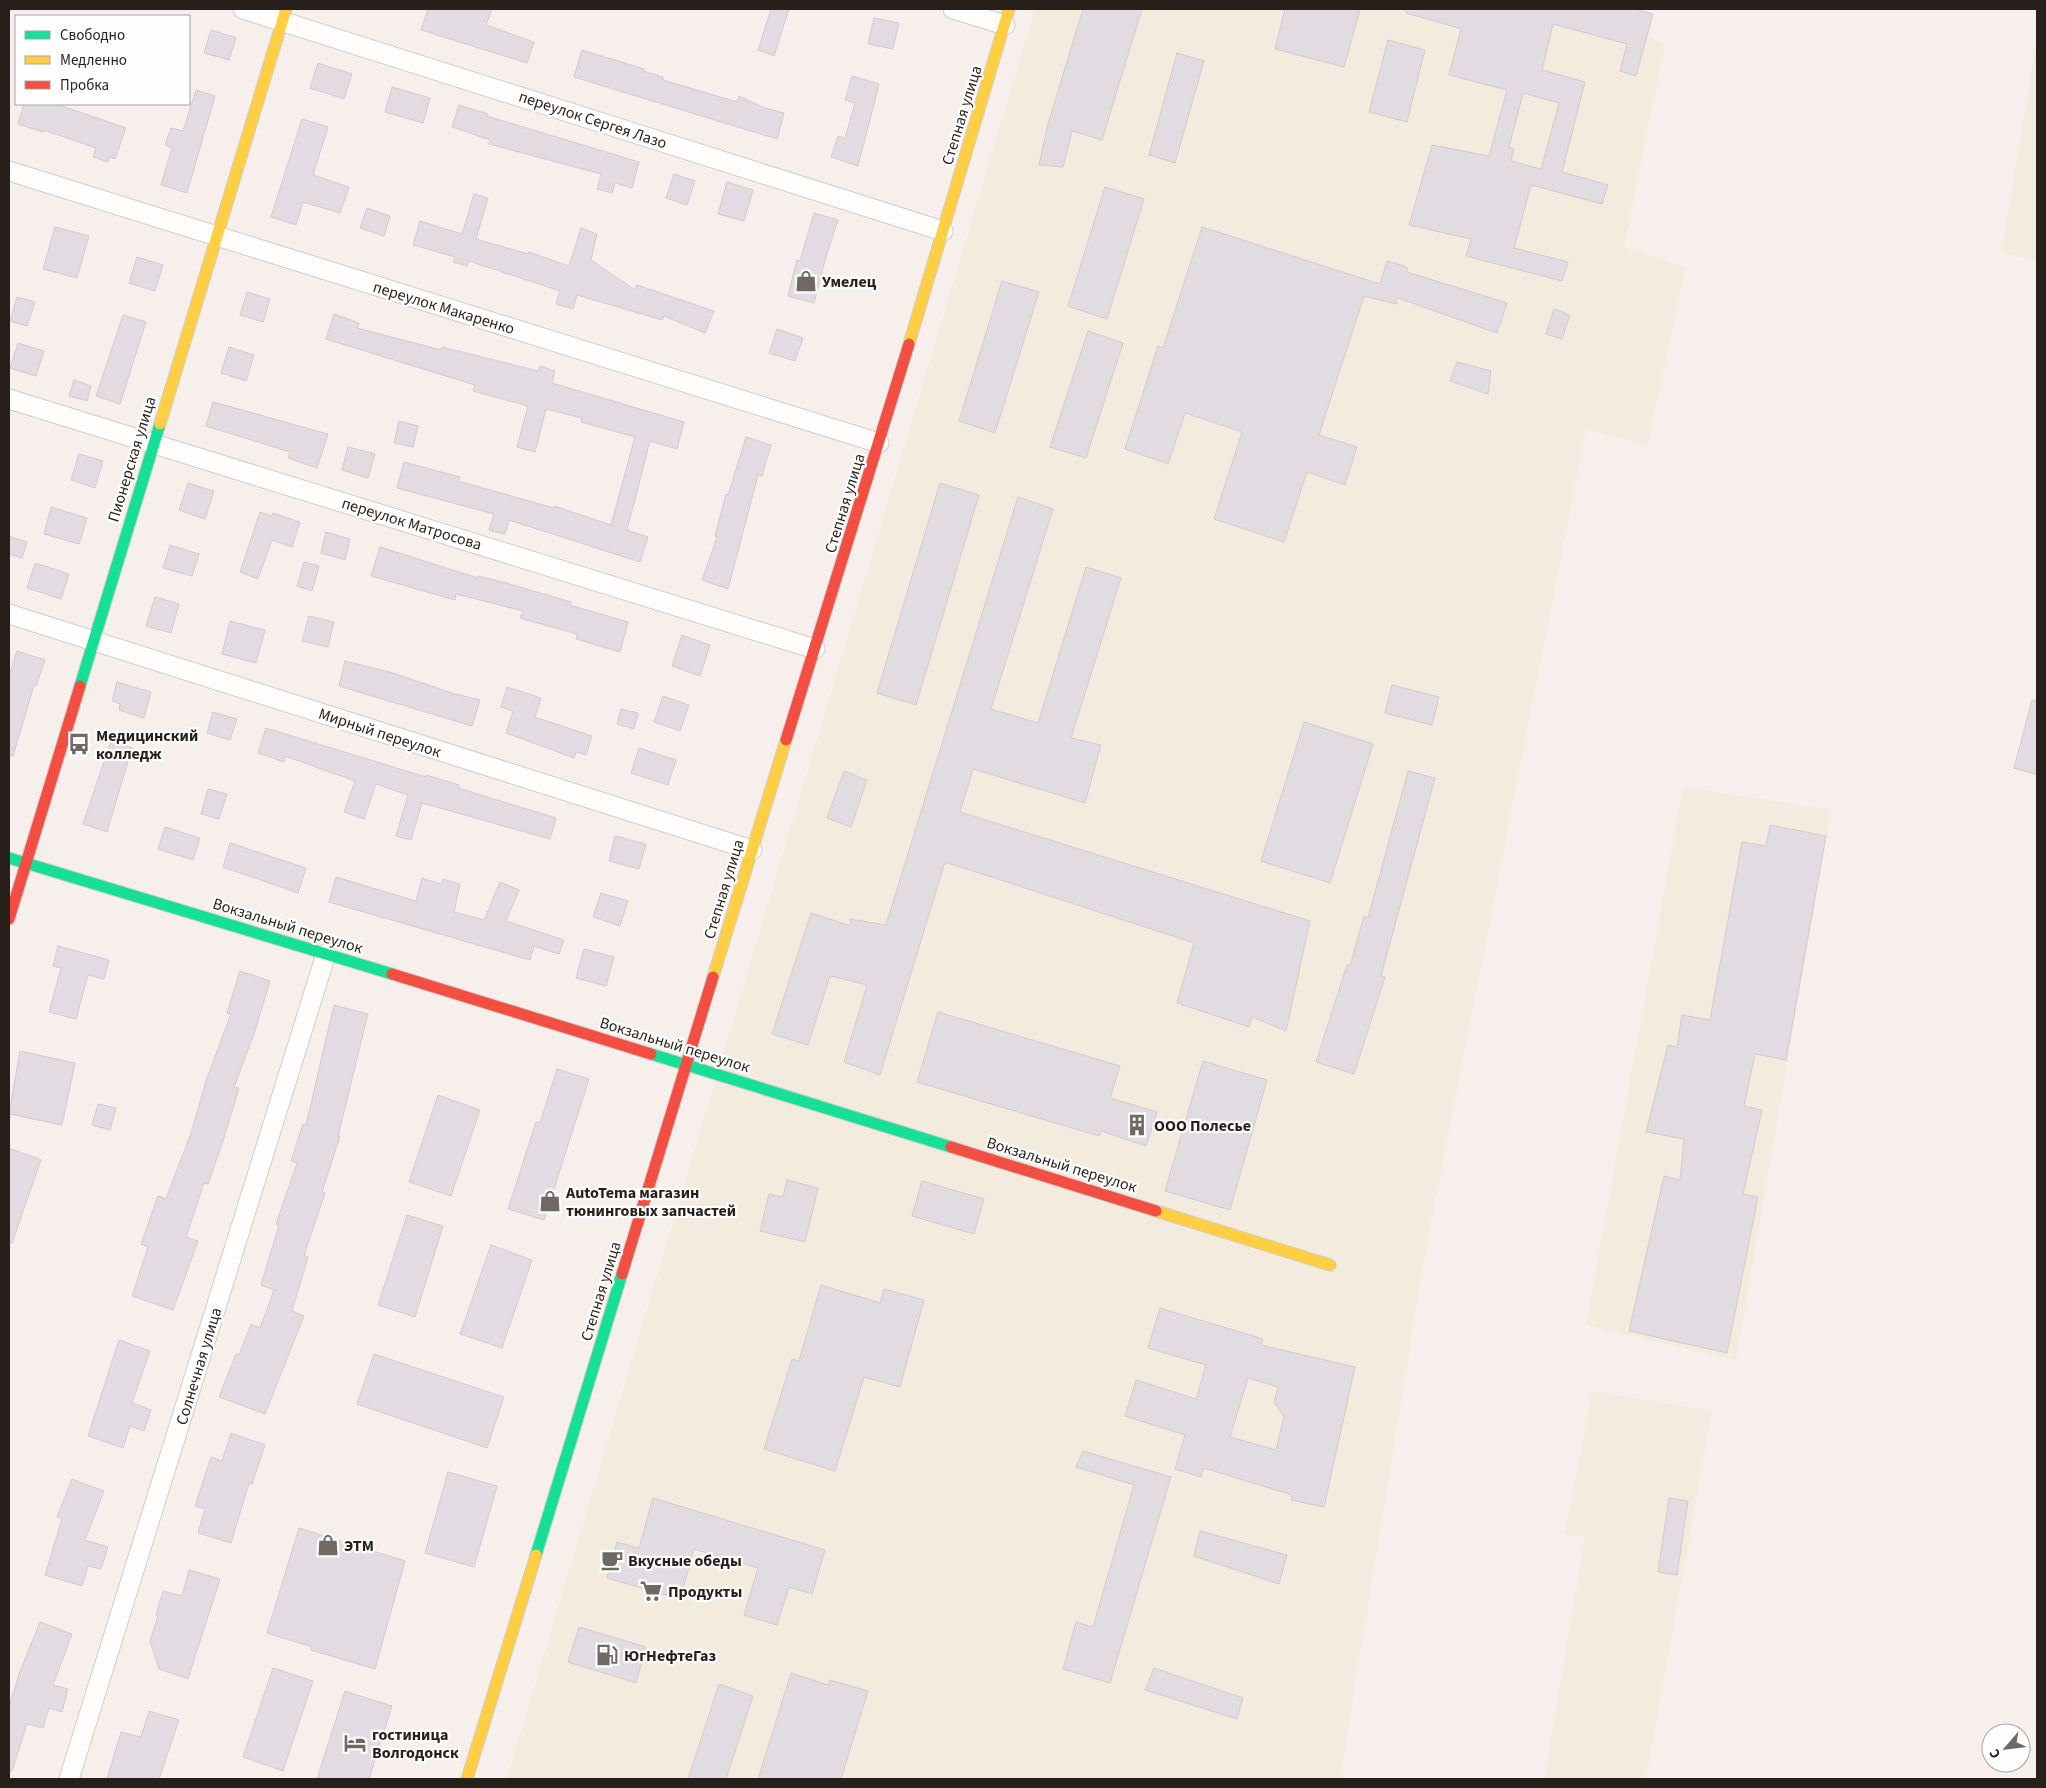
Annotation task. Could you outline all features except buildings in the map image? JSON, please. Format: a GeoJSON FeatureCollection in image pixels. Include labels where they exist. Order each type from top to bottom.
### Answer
{"type":"FeatureCollection","features":[{"type":"Feature","properties":{"kind":"street","name":"переулок Сергея Лазо"},"geometry":{"type":"LineString","coordinates":[[243,9],[284,15],[942,231]]}},
{"type":"Feature","properties":{"kind":"street"},"geometry":{"type":"LineString","coordinates":[[953,9],[1007,17]]}},
{"type":"Feature","properties":{"kind":"street","name":"Пионерская улица"},"geometry":{"type":"LineString","coordinates":[[9,919],[152,442],[284,15]]}},
{"type":"Feature","properties":{"kind":"street","name":"Степная улица"},"geometry":{"type":"LineString","coordinates":[[467,1779],[879,443],[1007,17]]}},
{"type":"Feature","properties":{"kind":"street","name":"переулок Макаренко"},"geometry":{"type":"LineString","coordinates":[[9,171],[879,443]]}},
{"type":"Feature","properties":{"kind":"street","name":"переулок Матросова"},"geometry":{"type":"LineString","coordinates":[[9,399],[815,649]]}},
{"type":"Feature","properties":{"kind":"street","name":"Мирный переулок"},"geometry":{"type":"LineString","coordinates":[[9,614],[752,850]]}},
{"type":"Feature","properties":{"kind":"street","name":"Вокзальный переулок"},"geometry":{"type":"LineString","coordinates":[[9,858],[686,1064],[1330,1265]]}},
{"type":"Feature","properties":{"kind":"street","name":"Солнечная улица"},"geometry":{"type":"LineString","coordinates":[[69,1779],[326,954]]}},
{"type":"Feature","properties":{"kind":"shaded area"},"geometry":{"type":"Polygon","coordinates":[[[1035,9],[1410,9],[1408,14],[1461,31],[1468,9],[1558,9],[1665,44],[1624,247],[1686,268],[1647,446],[1586,429],[1424,1259],[1340,1779],[507,1779],[1035,9]]]}},
{"type":"Feature","properties":{"kind":"shaded area"},"geometry":{"type":"Polygon","coordinates":[[[2037,38],[2037,260],[2001,253],[2037,38]]]}},
{"type":"Feature","properties":{"kind":"shaded area"},"geometry":{"type":"Polygon","coordinates":[[[1683,787],[1831,810],[1736,1360],[1586,1325],[1683,787]]]}},
{"type":"Feature","properties":{"kind":"shaded area"},"geometry":{"type":"Polygon","coordinates":[[[1592,1391],[1712,1411],[1646,1779],[1544,1779],[1585,1537],[1565,1534],[1592,1391]]]}},
{"type":"Feature","properties":{"kind":"traffic: fast"},"geometry":{"type":"LineString","coordinates":[[80,686],[160,424]]}},
{"type":"Feature","properties":{"kind":"traffic: fast"},"geometry":{"type":"LineString","coordinates":[[9,858],[392,974]]}},
{"type":"Feature","properties":{"kind":"traffic: fast"},"geometry":{"type":"LineString","coordinates":[[651,1054],[951,1147]]}},
{"type":"Feature","properties":{"kind":"traffic: fast"},"geometry":{"type":"LineString","coordinates":[[536,1555],[622,1274]]}},
{"type":"Feature","properties":{"kind":"traffic: slow"},"geometry":{"type":"LineString","coordinates":[[160,424],[286,9]]}},
{"type":"Feature","properties":{"kind":"traffic: slow"},"geometry":{"type":"LineString","coordinates":[[909,344],[1009,9]]}},
{"type":"Feature","properties":{"kind":"traffic: slow"},"geometry":{"type":"LineString","coordinates":[[713,977],[786,740]]}},
{"type":"Feature","properties":{"kind":"traffic: slow"},"geometry":{"type":"LineString","coordinates":[[1156,1211],[1330,1265]]}},
{"type":"Feature","properties":{"kind":"traffic: slow"},"geometry":{"type":"LineString","coordinates":[[467,1779],[536,1555]]}},
{"type":"Feature","properties":{"kind":"traffic: jam"},"geometry":{"type":"LineString","coordinates":[[786,740],[909,344]]}},
{"type":"Feature","properties":{"kind":"traffic: jam"},"geometry":{"type":"LineString","coordinates":[[9,919],[80,686]]}},
{"type":"Feature","properties":{"kind":"traffic: jam"},"geometry":{"type":"LineString","coordinates":[[392,974],[651,1054]]}},
{"type":"Feature","properties":{"kind":"traffic: jam"},"geometry":{"type":"LineString","coordinates":[[622,1274],[713,977]]}},
{"type":"Feature","properties":{"kind":"traffic: jam"},"geometry":{"type":"LineString","coordinates":[[951,1147],[1156,1211]]}},
{"type":"Feature","properties":{"kind":"place","name":"Умелец"},"geometry":{"type":"Point","coordinates":[806,281]}},
{"type":"Feature","properties":{"kind":"place","name":"Медицинский колледж"},"geometry":{"type":"Point","coordinates":[79,744]}},
{"type":"Feature","properties":{"kind":"place","name":"ООО Полесье"},"geometry":{"type":"Point","coordinates":[1137,1125]}},
{"type":"Feature","properties":{"kind":"place","name":"AutoTema магазин тюнинговых запчастей"},"geometry":{"type":"Point","coordinates":[550,1201]}},
{"type":"Feature","properties":{"kind":"place","name":"ЭТМ"},"geometry":{"type":"Point","coordinates":[328,1545]}},
{"type":"Feature","properties":{"kind":"place","name":"Вкусные обеды"},"geometry":{"type":"Point","coordinates":[612,1560]}},
{"type":"Feature","properties":{"kind":"place","name":"Продукты"},"geometry":{"type":"Point","coordinates":[651,1591]}},
{"type":"Feature","properties":{"kind":"place","name":"ЮгНефтеГаз"},"geometry":{"type":"Point","coordinates":[607,1655]}},
{"type":"Feature","properties":{"kind":"place","name":"гостиница Волгодонск"},"geometry":{"type":"Point","coordinates":[355,1743]}}]}
